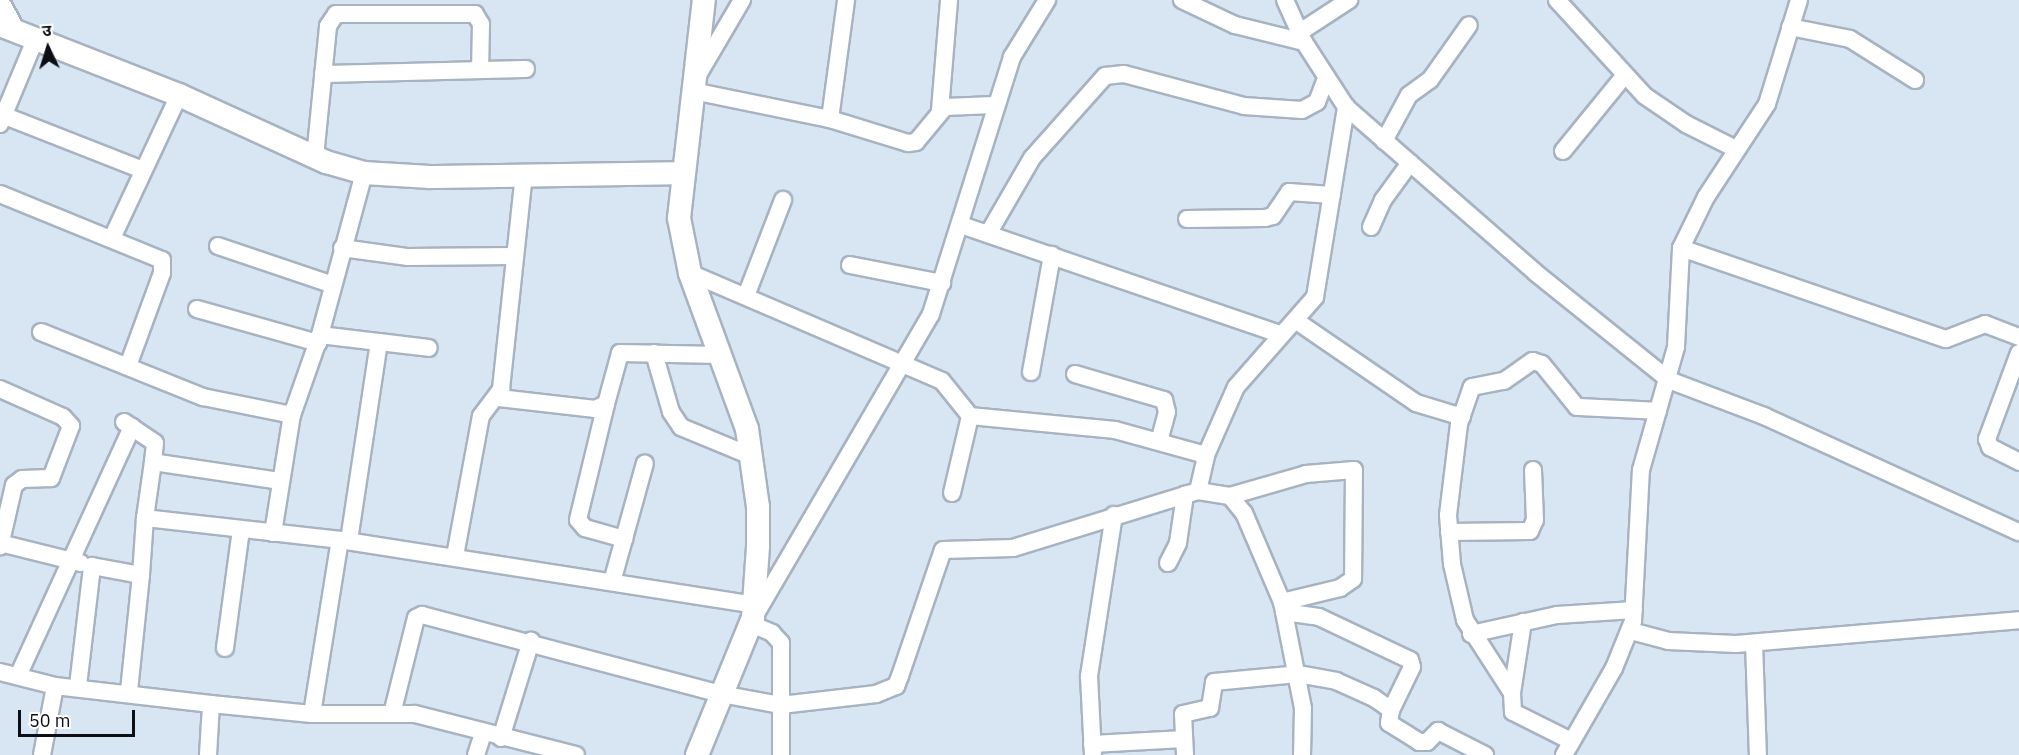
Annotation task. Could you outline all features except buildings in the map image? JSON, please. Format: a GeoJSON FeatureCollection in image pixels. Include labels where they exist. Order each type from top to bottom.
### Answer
{"type":"FeatureCollection","features":[{"type":"Feature","properties":{"kind":"main road"},"geometry":{"type":"LineString","coordinates":[[697,755],[753,616],[758,507],[751,456],[722,356],[690,273],[680,218],[681,173],[704,0]]}},
{"type":"Feature","properties":{"kind":"main road"},"geometry":{"type":"LineString","coordinates":[[17,32],[179,95],[315,157],[364,173],[430,177],[681,173]]}},
{"type":"Feature","properties":{"kind":"street"},"geometry":{"type":"LineString","coordinates":[[0,0],[17,32],[1,118],[143,170]]}},
{"type":"Feature","properties":{"kind":"street"},"geometry":{"type":"LineString","coordinates":[[742,0],[693,86],[830,119],[908,143],[916,141],[940,110],[953,104],[994,105]]}},
{"type":"Feature","properties":{"kind":"street"},"geometry":{"type":"LineString","coordinates":[[830,119],[846,0]]}},
{"type":"Feature","properties":{"kind":"street"},"geometry":{"type":"LineString","coordinates":[[940,110],[949,0]]}},
{"type":"Feature","properties":{"kind":"street"},"geometry":{"type":"LineString","coordinates":[[753,616],[931,314],[962,225],[994,105],[1021,38],[1047,0]]}},
{"type":"Feature","properties":{"kind":"street"},"geometry":{"type":"LineString","coordinates":[[1182,0],[1235,25],[1302,37],[1349,0]]}},
{"type":"Feature","properties":{"kind":"street"},"geometry":{"type":"LineString","coordinates":[[1285,0],[1326,80],[1346,107],[1669,380],[1764,416],[2019,532]]}},
{"type":"Feature","properties":{"kind":"street"},"geometry":{"type":"LineString","coordinates":[[1557,0],[1625,75],[1665,112],[1736,149]]}},
{"type":"Feature","properties":{"kind":"street"},"geometry":{"type":"LineString","coordinates":[[1523,622],[1512,693],[1513,712],[1568,748],[1630,631],[1634,610],[1641,470],[1669,380],[1678,330],[1681,248],[1736,149],[1767,104],[1799,0]]}},
{"type":"Feature","properties":{"kind":"street"},"geometry":{"type":"LineString","coordinates":[[315,157],[328,26],[336,14],[345,12],[475,14],[481,24],[480,70]]}},
{"type":"Feature","properties":{"kind":"street"},"geometry":{"type":"LineString","coordinates":[[1384,141],[1409,95],[1431,80],[1469,25]]}},
{"type":"Feature","properties":{"kind":"street"},"geometry":{"type":"LineString","coordinates":[[1790,27],[1851,39],[1915,80]]}},
{"type":"Feature","properties":{"kind":"street"},"geometry":{"type":"LineString","coordinates":[[323,74],[526,69]]}},
{"type":"Feature","properties":{"kind":"street"},"geometry":{"type":"LineString","coordinates":[[988,234],[1032,158],[1104,76],[1124,74],[1244,106],[1302,110],[1317,102],[1326,80]]}},
{"type":"Feature","properties":{"kind":"street"},"geometry":{"type":"LineString","coordinates":[[1563,151],[1625,75]]}},
{"type":"Feature","properties":{"kind":"street"},"geometry":{"type":"LineString","coordinates":[[113,237],[179,95]]}},
{"type":"Feature","properties":{"kind":"street"},"geometry":{"type":"LineString","coordinates":[[1168,563],[1178,543],[1191,493],[1206,455],[1245,372],[1315,297],[1346,107]]}},
{"type":"Feature","properties":{"kind":"street"},"geometry":{"type":"LineString","coordinates":[[1371,227],[1383,200],[1410,163]]}},
{"type":"Feature","properties":{"kind":"street"},"geometry":{"type":"LineString","coordinates":[[273,533],[292,415],[319,339],[364,173]]}},
{"type":"Feature","properties":{"kind":"street"},"geometry":{"type":"LineString","coordinates":[[455,556],[481,417],[499,398],[513,256],[524,174]]}},
{"type":"Feature","properties":{"kind":"street"},"geometry":{"type":"LineString","coordinates":[[1187,219],[1265,218],[1273,216],[1289,192],[1332,195]]}},
{"type":"Feature","properties":{"kind":"street"},"geometry":{"type":"LineString","coordinates":[[0,194],[113,237],[158,257],[164,265],[128,366]]}},
{"type":"Feature","properties":{"kind":"street"},"geometry":{"type":"LineString","coordinates":[[746,296],[783,200]]}},
{"type":"Feature","properties":{"kind":"street"},"geometry":{"type":"LineString","coordinates":[[962,225],[1279,334]]}},
{"type":"Feature","properties":{"kind":"street"},"geometry":{"type":"LineString","coordinates":[[218,246],[333,285]]}},
{"type":"Feature","properties":{"kind":"street"},"geometry":{"type":"LineString","coordinates":[[342,248],[408,257],[513,256]]}},
{"type":"Feature","properties":{"kind":"street"},"geometry":{"type":"LineString","coordinates":[[1681,248],[1946,339],[1985,324],[2019,337]]}},
{"type":"Feature","properties":{"kind":"street"},"geometry":{"type":"LineString","coordinates":[[1031,372],[1052,255]]}},
{"type":"Feature","properties":{"kind":"street"},"geometry":{"type":"LineString","coordinates":[[850,265],[942,283]]}},
{"type":"Feature","properties":{"kind":"street"},"geometry":{"type":"LineString","coordinates":[[690,273],[902,362],[951,388],[970,416],[952,493]]}},
{"type":"Feature","properties":{"kind":"street"},"geometry":{"type":"LineString","coordinates":[[197,309],[319,339],[379,342],[429,348]]}},
{"type":"Feature","properties":{"kind":"street"},"geometry":{"type":"LineString","coordinates":[[1295,320],[1416,403],[1462,417]]}},
{"type":"Feature","properties":{"kind":"street"},"geometry":{"type":"LineString","coordinates":[[41,332],[203,397],[292,415]]}},
{"type":"Feature","properties":{"kind":"street"},"geometry":{"type":"LineString","coordinates":[[312,714],[379,342]]}},
{"type":"Feature","properties":{"kind":"street"},"geometry":{"type":"LineString","coordinates":[[624,539],[585,528],[578,520],[616,357],[628,352],[722,356]]}},
{"type":"Feature","properties":{"kind":"street"},"geometry":{"type":"LineString","coordinates":[[654,353],[671,412],[681,427],[751,456]]}},
{"type":"Feature","properties":{"kind":"street"},"geometry":{"type":"LineString","coordinates":[[2019,353],[1987,430],[1990,447],[2019,462]]}},
{"type":"Feature","properties":{"kind":"street"},"geometry":{"type":"LineString","coordinates":[[1512,693],[1471,634],[1457,594],[1449,532],[1449,485],[1462,417],[1472,387],[1504,381],[1533,361],[1542,364],[1577,407],[1658,411]]}},
{"type":"Feature","properties":{"kind":"street"},"geometry":{"type":"LineString","coordinates":[[1075,374],[1164,399],[1167,412],[1160,439]]}},
{"type":"Feature","properties":{"kind":"street"},"geometry":{"type":"LineString","coordinates":[[0,389],[63,417],[71,426],[51,478],[14,484],[0,544],[141,575]]}},
{"type":"Feature","properties":{"kind":"street"},"geometry":{"type":"LineString","coordinates":[[499,398],[595,409],[606,404]]}},
{"type":"Feature","properties":{"kind":"street"},"geometry":{"type":"LineString","coordinates":[[970,416],[1160,439],[1206,455]]}},
{"type":"Feature","properties":{"kind":"street"},"geometry":{"type":"LineString","coordinates":[[129,691],[145,518],[155,443],[128,424],[70,561],[5,676],[55,686],[129,691],[211,704],[312,714],[392,714],[432,717],[501,738],[576,755]]}},
{"type":"Feature","properties":{"kind":"street"},"geometry":{"type":"LineString","coordinates":[[153,462],[280,481]]}},
{"type":"Feature","properties":{"kind":"street"},"geometry":{"type":"LineString","coordinates":[[612,582],[645,463]]}},
{"type":"Feature","properties":{"kind":"street"},"geometry":{"type":"LineString","coordinates":[[392,714],[416,618],[422,615],[531,641],[721,694],[782,705],[876,694],[896,686],[943,550],[1013,548],[1191,493],[1230,496],[1306,474],[1354,470],[1353,579],[1340,588],[1283,607]]}},
{"type":"Feature","properties":{"kind":"street"},"geometry":{"type":"LineString","coordinates":[[1449,532],[1530,531],[1536,520],[1533,470]]}},
{"type":"Feature","properties":{"kind":"street"},"geometry":{"type":"LineString","coordinates":[[1230,496],[1244,513],[1283,607],[1298,674],[1305,735],[1302,755]]}},
{"type":"Feature","properties":{"kind":"street"},"geometry":{"type":"LineString","coordinates":[[1114,515],[1089,676],[1093,749],[1185,747],[1183,714],[1210,708],[1214,682],[1298,674],[1358,690],[1391,710]]}},
{"type":"Feature","properties":{"kind":"street"},"geometry":{"type":"LineString","coordinates":[[145,518],[345,540],[455,556],[612,582],[753,616],[781,643],[781,755]]}},
{"type":"Feature","properties":{"kind":"street"},"geometry":{"type":"LineString","coordinates":[[225,648],[241,530]]}},
{"type":"Feature","properties":{"kind":"street"},"geometry":{"type":"LineString","coordinates":[[78,686],[92,566]]}},
{"type":"Feature","properties":{"kind":"street"},"geometry":{"type":"LineString","coordinates":[[1283,607],[1319,617],[1410,660],[1412,667],[1391,710],[1389,723],[1419,741],[1427,742],[1438,731],[1485,755]]}},
{"type":"Feature","properties":{"kind":"street"},"geometry":{"type":"LineString","coordinates":[[1471,634],[1523,622],[1634,610]]}},
{"type":"Feature","properties":{"kind":"street"},"geometry":{"type":"LineString","coordinates":[[1630,631],[1668,640],[1754,643],[2019,620]]}},
{"type":"Feature","properties":{"kind":"street"},"geometry":{"type":"LineString","coordinates":[[501,738],[531,641]]}},
{"type":"Feature","properties":{"kind":"street"},"geometry":{"type":"LineString","coordinates":[[1754,643],[1758,755]]}},
{"type":"Feature","properties":{"kind":"street"},"geometry":{"type":"LineString","coordinates":[[42,755],[55,686]]}},
{"type":"Feature","properties":{"kind":"street"},"geometry":{"type":"LineString","coordinates":[[208,755],[211,704]]}},
{"type":"Feature","properties":{"kind":"street"},"geometry":{"type":"LineString","coordinates":[[476,755],[483,732]]}}]}
